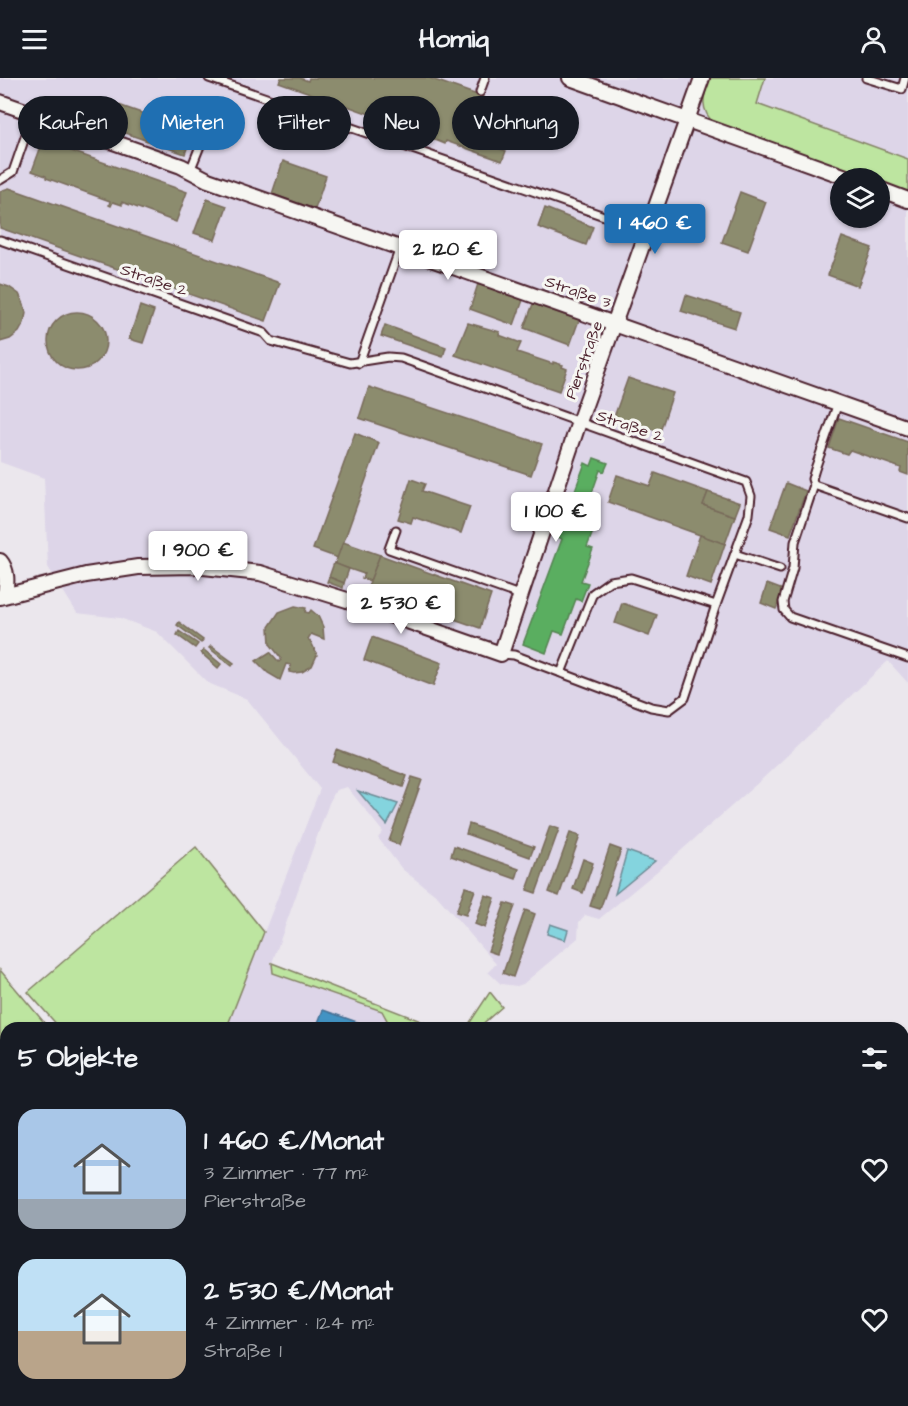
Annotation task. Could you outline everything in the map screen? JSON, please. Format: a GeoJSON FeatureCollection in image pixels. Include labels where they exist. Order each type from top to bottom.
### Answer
{"type":"FeatureCollection","features":[{"type":"Feature","properties":{"kind":"street"},"geometry":{"type":"LineString","coordinates":[[570,78],[830,171]]}},
{"type":"Feature","properties":{"kind":"street","name":"Pierstraße"},"geometry":{"type":"LineString","coordinates":[[501,654],[579,422],[702,78]]}},
{"type":"Feature","properties":{"kind":"street","name":"Straße 3"},"geometry":{"type":"LineString","coordinates":[[0,102],[18,109]]}},
{"type":"Feature","properties":{"kind":"street","name":"Straße 3"},"geometry":{"type":"LineString","coordinates":[[128,148],[208,180],[615,322],[908,428]]}},
{"type":"Feature","properties":{"kind":"street"},"geometry":{"type":"LineString","coordinates":[[890,193],[908,200]]}},
{"type":"Feature","properties":{"kind":"street"},"geometry":{"type":"LineString","coordinates":[[0,561],[4,566],[7,582],[2,596]]}},
{"type":"Feature","properties":{"kind":"street"},"geometry":{"type":"LineString","coordinates":[[2,596],[138,567],[194,566],[260,573],[501,654]]}},
{"type":"Feature","properties":{"kind":"lane"},"geometry":{"type":"LineString","coordinates":[[208,78],[647,231]]}},
{"type":"Feature","properties":{"kind":"lane"},"geometry":{"type":"LineString","coordinates":[[480,92],[485,78]]}},
{"type":"Feature","properties":{"kind":"lane"},"geometry":{"type":"LineString","coordinates":[[866,78],[902,90],[906,78]]}},
{"type":"Feature","properties":{"kind":"lane"},"geometry":{"type":"LineString","coordinates":[[0,180],[13,172],[21,150]]}},
{"type":"Feature","properties":{"kind":"lane"},"geometry":{"type":"LineString","coordinates":[[190,171],[198,150]]}},
{"type":"Feature","properties":{"kind":"lane","name":"Straße 2"},"geometry":{"type":"LineString","coordinates":[[0,240],[264,333],[271,341],[350,363],[388,357],[401,358],[746,482],[751,496],[749,515],[685,698],[669,710],[651,707],[514,655],[501,654]]}},
{"type":"Feature","properties":{"kind":"lane"},"geometry":{"type":"LineString","coordinates":[[359,363],[400,248]]}},
{"type":"Feature","properties":{"kind":"lane"},"geometry":{"type":"LineString","coordinates":[[839,402],[815,469],[812,479],[814,485],[795,542],[793,568],[783,602],[784,610],[790,617],[908,658]]}},
{"type":"Feature","properties":{"kind":"lane"},"geometry":{"type":"LineString","coordinates":[[814,485],[908,518]]}},
{"type":"Feature","properties":{"kind":"lane"},"geometry":{"type":"LineString","coordinates":[[396,530],[389,549],[522,596]]}},
{"type":"Feature","properties":{"kind":"lane"},"geometry":{"type":"LineString","coordinates":[[735,554],[780,569]]}},
{"type":"Feature","properties":{"kind":"lane"},"geometry":{"type":"LineString","coordinates":[[561,673],[593,593],[610,581],[631,578],[716,605]]}},
{"type":"Feature","properties":{"kind":"shaded area"},"geometry":{"type":"Polygon","coordinates":[[[0,78],[908,78],[908,683],[888,661],[760,781],[667,863],[599,919],[585,915],[579,922],[578,938],[523,984],[517,986],[501,984],[488,972],[496,964],[438,897],[402,869],[378,838],[383,832],[347,787],[336,790],[329,803],[272,963],[273,972],[382,1011],[388,1022],[229,1022],[320,789],[247,699],[208,683],[157,632],[120,618],[77,613],[48,567],[44,478],[0,462],[0,78]]]}},
{"type":"Feature","properties":{"kind":"green space"},"geometry":{"type":"Polygon","coordinates":[[[710,78],[765,78],[757,104],[908,159],[908,192],[890,186],[890,168],[841,168],[715,124],[706,113],[704,103],[710,78]]]}},
{"type":"Feature","properties":{"kind":"green space"},"geometry":{"type":"Polygon","coordinates":[[[196,847],[264,932],[229,1022],[55,1022],[28,992],[196,847]]]}},
{"type":"Feature","properties":{"kind":"green space"},"geometry":{"type":"Polygon","coordinates":[[[272,963],[423,1022],[388,1022],[382,1011],[273,973],[272,963]]]}},
{"type":"Feature","properties":{"kind":"green space"},"geometry":{"type":"Polygon","coordinates":[[[0,970],[44,1022],[0,1022],[0,970]]]}},
{"type":"Feature","properties":{"kind":"green space"},"geometry":{"type":"Polygon","coordinates":[[[490,992],[502,1007],[485,1022],[470,1022],[490,992]]]}},
{"type":"Feature","properties":{"kind":"water"},"geometry":{"type":"Polygon","coordinates":[[[358,791],[398,804],[387,825],[358,791]]]}},
{"type":"Feature","properties":{"kind":"water"},"geometry":{"type":"Polygon","coordinates":[[[627,851],[655,861],[615,894],[627,851]]]}},
{"type":"Feature","properties":{"kind":"water"},"geometry":{"type":"Polygon","coordinates":[[[550,924],[568,930],[565,940],[547,934],[550,924]]]}},
{"type":"Feature","properties":{"kind":"building: Schulen"},"geometry":{"type":"Polygon","coordinates":[[[323,1010],[357,1022],[318,1022],[323,1010]]]}},
{"type":"Feature","properties":{"kind":"building: Öffentlich"},"geometry":{"type":"Polygon","coordinates":[[[594,458],[608,463],[604,472],[600,470],[581,524],[594,529],[587,547],[593,549],[581,581],[588,583],[581,601],[576,599],[563,634],[554,631],[546,653],[523,644],[562,539],[558,537],[585,463],[591,466],[594,458]]]}},
{"type":"Feature","properties":{"kind":"building: Industrie"},"geometry":{"type":"Polygon","coordinates":[[[281,78],[300,78],[308,81],[309,78],[429,78],[480,96],[452,96],[452,143],[446,141],[445,144],[440,142],[440,96],[363,96],[363,112],[351,107],[351,96],[318,96],[279,82],[281,78]]]}},
{"type":"Feature","properties":{"kind":"building: Industrie"},"geometry":{"type":"Polygon","coordinates":[[[128,108],[140,112],[140,138],[128,134],[128,108]]]}},
{"type":"Feature","properties":{"kind":"building: Industrie"},"geometry":{"type":"Polygon","coordinates":[[[40,150],[68,150],[187,192],[176,222],[122,202],[122,205],[113,202],[111,206],[110,201],[32,171],[40,150]]]}},
{"type":"Feature","properties":{"kind":"building: Industrie"},"geometry":{"type":"Polygon","coordinates":[[[174,150],[186,150],[185,154],[174,150]]]}},
{"type":"Feature","properties":{"kind":"building: Industrie"},"geometry":{"type":"Polygon","coordinates":[[[471,150],[503,150],[506,151],[502,161],[471,150]]]}},
{"type":"Feature","properties":{"kind":"building: Industrie"},"geometry":{"type":"Polygon","coordinates":[[[283,161],[326,176],[315,209],[272,194],[283,161]]]}},
{"type":"Feature","properties":{"kind":"building: Industrie"},"geometry":{"type":"Polygon","coordinates":[[[9,188],[280,283],[266,321],[0,228],[0,191],[9,188]]]}},
{"type":"Feature","properties":{"kind":"building: Industrie"},"geometry":{"type":"Polygon","coordinates":[[[740,192],[766,202],[748,251],[722,242],[740,192]]]}},
{"type":"Feature","properties":{"kind":"building: Industrie"},"geometry":{"type":"Polygon","coordinates":[[[207,199],[227,206],[215,240],[194,233],[207,199]]]}},
{"type":"Feature","properties":{"kind":"building: Industrie"},"geometry":{"type":"Polygon","coordinates":[[[545,208],[593,227],[586,245],[538,227],[545,208]]]}},
{"type":"Feature","properties":{"kind":"building: Industrie"},"geometry":{"type":"Polygon","coordinates":[[[842,237],[872,248],[858,286],[828,275],[842,237]]]}},
{"type":"Feature","properties":{"kind":"building: Industrie"},"geometry":{"type":"Polygon","coordinates":[[[0,284],[19,294],[26,313],[19,332],[10,339],[0,342],[0,284]]]}},
{"type":"Feature","properties":{"kind":"building: Industrie"},"geometry":{"type":"Polygon","coordinates":[[[478,284],[523,300],[514,325],[470,309],[478,284]]]}},
{"type":"Feature","properties":{"kind":"building: Industrie"},"geometry":{"type":"Polygon","coordinates":[[[686,295],[740,312],[735,328],[681,311],[686,295]]]}},
{"type":"Feature","properties":{"kind":"building: Industrie"},"geometry":{"type":"Polygon","coordinates":[[[533,304],[579,320],[570,345],[524,328],[533,304]]]}},
{"type":"Feature","properties":{"kind":"building: Industrie"},"geometry":{"type":"Polygon","coordinates":[[[140,306],[154,311],[143,343],[129,339],[140,306]]]}},
{"type":"Feature","properties":{"kind":"building: Industrie"},"geometry":{"type":"Polygon","coordinates":[[[71,312],[83,312],[98,320],[106,335],[106,347],[98,362],[83,370],[71,370],[56,362],[48,347],[48,335],[56,320],[71,312]]]}},
{"type":"Feature","properties":{"kind":"building: Industrie"},"geometry":{"type":"Polygon","coordinates":[[[468,323],[500,332],[499,335],[521,343],[517,352],[563,365],[562,367],[567,369],[559,391],[455,355],[468,323]]]}},
{"type":"Feature","properties":{"kind":"building: Industrie"},"geometry":{"type":"Polygon","coordinates":[[[385,325],[446,347],[443,357],[381,336],[385,325]]]}},
{"type":"Feature","properties":{"kind":"building: Industrie"},"geometry":{"type":"Polygon","coordinates":[[[628,378],[673,393],[660,432],[614,417],[628,378]]]}},
{"type":"Feature","properties":{"kind":"building: Industrie"},"geometry":{"type":"Polygon","coordinates":[[[369,387],[542,444],[531,475],[359,418],[369,387]]]}},
{"type":"Feature","properties":{"kind":"building: Industrie"},"geometry":{"type":"Polygon","coordinates":[[[839,418],[908,442],[908,475],[900,472],[901,468],[850,450],[847,454],[829,448],[839,418]]]}},
{"type":"Feature","properties":{"kind":"building: Industrie"},"geometry":{"type":"Polygon","coordinates":[[[355,433],[379,443],[338,558],[313,549],[355,433]]]}},
{"type":"Feature","properties":{"kind":"building: Industrie"},"geometry":{"type":"Polygon","coordinates":[[[655,473],[708,492],[703,505],[735,516],[725,544],[608,502],[617,475],[650,486],[655,473]]]}},
{"type":"Feature","properties":{"kind":"building: Industrie"},"geometry":{"type":"Polygon","coordinates":[[[411,479],[425,484],[422,491],[470,507],[461,533],[413,517],[411,523],[398,519],[411,479]]]}},
{"type":"Feature","properties":{"kind":"building: Industrie"},"geometry":{"type":"Polygon","coordinates":[[[786,483],[806,491],[790,535],[770,528],[786,483]]]}},
{"type":"Feature","properties":{"kind":"building: Industrie"},"geometry":{"type":"Polygon","coordinates":[[[708,492],[740,503],[735,516],[703,505],[708,492]]]}},
{"type":"Feature","properties":{"kind":"building: Industrie"},"geometry":{"type":"Polygon","coordinates":[[[700,535],[725,544],[711,585],[686,576],[700,535]]]}},
{"type":"Feature","properties":{"kind":"building: Industrie"},"geometry":{"type":"Polygon","coordinates":[[[343,542],[380,555],[370,581],[362,578],[364,574],[335,564],[343,542]]]}},
{"type":"Feature","properties":{"kind":"building: Industrie"},"geometry":{"type":"Polygon","coordinates":[[[380,555],[491,595],[480,628],[367,589],[380,555]]]}},
{"type":"Feature","properties":{"kind":"building: Industrie"},"geometry":{"type":"Polygon","coordinates":[[[334,563],[349,569],[344,583],[329,577],[334,563]]]}},
{"type":"Feature","properties":{"kind":"building: Industrie"},"geometry":{"type":"Polygon","coordinates":[[[329,577],[344,583],[343,588],[327,582],[329,577]]]}},
{"type":"Feature","properties":{"kind":"building: Industrie"},"geometry":{"type":"Polygon","coordinates":[[[767,584],[783,590],[776,609],[761,603],[767,584]]]}},
{"type":"Feature","properties":{"kind":"building: Industrie"},"geometry":{"type":"Polygon","coordinates":[[[622,603],[657,615],[649,636],[615,623],[622,603]]]}},
{"type":"Feature","properties":{"kind":"building: Industrie"},"geometry":{"type":"Polygon","coordinates":[[[295,606],[306,608],[305,612],[309,613],[311,610],[318,616],[323,627],[324,639],[311,634],[308,639],[317,655],[312,666],[302,672],[294,673],[289,672],[291,665],[286,664],[280,680],[268,673],[256,661],[270,652],[279,662],[281,660],[270,644],[269,627],[279,612],[295,606]]]}},
{"type":"Feature","properties":{"kind":"building: Industrie"},"geometry":{"type":"Polygon","coordinates":[[[179,622],[203,640],[201,643],[177,625],[179,622]]]}},
{"type":"Feature","properties":{"kind":"building: Industrie"},"geometry":{"type":"Polygon","coordinates":[[[179,631],[198,644],[195,648],[177,635],[179,631]]]}},
{"type":"Feature","properties":{"kind":"building: Industrie"},"geometry":{"type":"Polygon","coordinates":[[[372,637],[442,663],[433,686],[364,660],[372,637]]]}},
{"type":"Feature","properties":{"kind":"building: Industrie"},"geometry":{"type":"Polygon","coordinates":[[[211,646],[234,663],[232,666],[209,648],[211,646]]]}},
{"type":"Feature","properties":{"kind":"building: Industrie"},"geometry":{"type":"Polygon","coordinates":[[[204,650],[221,664],[218,668],[201,653],[204,650]]]}},
{"type":"Feature","properties":{"kind":"building: Industrie"},"geometry":{"type":"Polygon","coordinates":[[[337,750],[407,776],[403,787],[333,762],[337,750]]]}},
{"type":"Feature","properties":{"kind":"building: Industrie"},"geometry":{"type":"Polygon","coordinates":[[[412,777],[422,780],[399,845],[389,841],[412,777]]]}},
{"type":"Feature","properties":{"kind":"building: Industrie"},"geometry":{"type":"Polygon","coordinates":[[[469,824],[534,847],[530,857],[466,834],[469,824]]]}},
{"type":"Feature","properties":{"kind":"building: Industrie"},"geometry":{"type":"Polygon","coordinates":[[[550,826],[559,829],[536,893],[527,890],[550,826]]]}},
{"type":"Feature","properties":{"kind":"building: Industrie"},"geometry":{"type":"Polygon","coordinates":[[[570,833],[580,836],[559,896],[549,892],[570,833]]]}},
{"type":"Feature","properties":{"kind":"building: Industrie"},"geometry":{"type":"Polygon","coordinates":[[[454,846],[519,869],[516,879],[451,856],[454,846]]]}},
{"type":"Feature","properties":{"kind":"building: Industrie"},"geometry":{"type":"Polygon","coordinates":[[[610,846],[621,850],[600,909],[590,906],[610,846]]]}},
{"type":"Feature","properties":{"kind":"building: Industrie"},"geometry":{"type":"Polygon","coordinates":[[[583,859],[593,863],[583,893],[573,889],[583,859]]]}},
{"type":"Feature","properties":{"kind":"building: Industrie"},"geometry":{"type":"Polygon","coordinates":[[[465,887],[475,890],[466,915],[456,912],[465,887]]]}},
{"type":"Feature","properties":{"kind":"building: Industrie"},"geometry":{"type":"Polygon","coordinates":[[[485,895],[495,898],[485,928],[475,924],[485,895]]]}},
{"type":"Feature","properties":{"kind":"building: Industrie"},"geometry":{"type":"Polygon","coordinates":[[[505,903],[515,906],[497,954],[488,951],[505,903]]]}},
{"type":"Feature","properties":{"kind":"building: Industrie"},"geometry":{"type":"Polygon","coordinates":[[[525,910],[535,914],[513,977],[503,973],[525,910]]]}}]}
